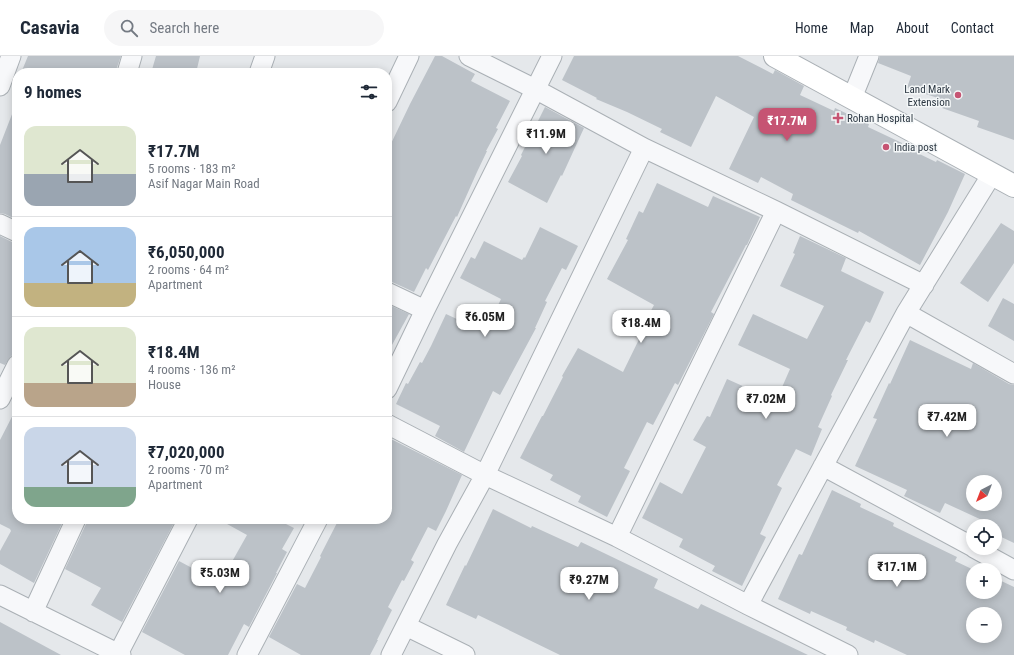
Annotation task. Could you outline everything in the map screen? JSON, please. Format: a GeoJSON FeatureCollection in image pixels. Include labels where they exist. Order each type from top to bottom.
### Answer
{"type":"FeatureCollection","features":[{"type":"Feature","properties":{"kind":"street"},"geometry":{"type":"LineString","coordinates":[[0,86],[11,56]]}},
{"type":"Feature","properties":{"kind":"street"},"geometry":{"type":"LineString","coordinates":[[128,68],[132,56]]}},
{"type":"Feature","properties":{"kind":"street"},"geometry":{"type":"LineString","coordinates":[[261,68],[265,56]]}},
{"type":"Feature","properties":{"kind":"street"},"geometry":{"type":"LineString","coordinates":[[392,92],[409,56]]}},
{"type":"Feature","properties":{"kind":"street"},"geometry":{"type":"LineString","coordinates":[[469,56],[535,89],[644,148],[776,211],[924,285]]}},
{"type":"Feature","properties":{"kind":"street"},"geometry":{"type":"LineString","coordinates":[[392,379],[552,56]]}},
{"type":"Feature","properties":{"kind":"street"},"geometry":{"type":"LineString","coordinates":[[775,56],[1014,186]]}},
{"type":"Feature","properties":{"kind":"street"},"geometry":{"type":"LineString","coordinates":[[852,98],[869,56]]}},
{"type":"Feature","properties":{"kind":"street"},"geometry":{"type":"LineString","coordinates":[[391,655],[447,544],[485,475],[644,148]]}},
{"type":"Feature","properties":{"kind":"street"},"geometry":{"type":"LineString","coordinates":[[748,605],[906,313],[992,174]]}},
{"type":"Feature","properties":{"kind":"street"},"geometry":{"type":"LineString","coordinates":[[618,538],[776,211]]}},
{"type":"Feature","properties":{"kind":"street"},"geometry":{"type":"LineString","coordinates":[[0,224],[12,230]]}},
{"type":"Feature","properties":{"kind":"street"},"geometry":{"type":"LineString","coordinates":[[392,294],[425,310]]}},
{"type":"Feature","properties":{"kind":"street"},"geometry":{"type":"LineString","coordinates":[[906,313],[1014,374]]}},
{"type":"Feature","properties":{"kind":"street"},"geometry":{"type":"LineString","coordinates":[[0,399],[12,375]]}},
{"type":"Feature","properties":{"kind":"street"},"geometry":{"type":"LineString","coordinates":[[392,427],[485,475],[618,538],[848,655]]}},
{"type":"Feature","properties":{"kind":"street"},"geometry":{"type":"LineString","coordinates":[[823,466],[966,544]]}},
{"type":"Feature","properties":{"kind":"street"},"geometry":{"type":"LineString","coordinates":[[33,612],[74,524]]}},
{"type":"Feature","properties":{"kind":"street"},"geometry":{"type":"LineString","coordinates":[[0,596],[120,654],[185,524]]}},
{"type":"Feature","properties":{"kind":"street"},"geometry":{"type":"LineString","coordinates":[[247,655],[312,524]]}},
{"type":"Feature","properties":{"kind":"street"},"geometry":{"type":"LineString","coordinates":[[987,555],[1014,570]]}},
{"type":"Feature","properties":{"kind":"street"},"geometry":{"type":"LineString","coordinates":[[406,626],[465,655]]}},
{"type":"Feature","properties":{"kind":"building"},"geometry":{"type":"Polygon","coordinates":[[[28,56],[121,56],[117,68],[23,68],[28,56]]]}},
{"type":"Feature","properties":{"kind":"building"},"geometry":{"type":"Polygon","coordinates":[[[156,56],[200,56],[197,68],[152,68],[156,56]]]}},
{"type":"Feature","properties":{"kind":"building"},"geometry":{"type":"Polygon","coordinates":[[[435,56],[442,56],[475,74],[471,81],[510,101],[496,128],[498,129],[486,151],[457,217],[456,216],[428,270],[426,268],[414,292],[392,282],[392,142],[435,56]]]}},
{"type":"Feature","properties":{"kind":"building"},"geometry":{"type":"Polygon","coordinates":[[[574,56],[738,56],[773,74],[775,70],[804,86],[800,95],[834,111],[835,108],[869,124],[868,127],[902,143],[901,145],[965,174],[948,212],[920,265],[859,231],[858,233],[791,200],[793,194],[761,177],[758,183],[729,169],[754,117],[716,96],[691,147],[660,132],[662,129],[596,99],[597,98],[562,80],[574,56]]]}},
{"type":"Feature","properties":{"kind":"building"},"geometry":{"type":"Polygon","coordinates":[[[880,56],[1014,56],[1014,140],[977,127],[979,121],[942,108],[944,100],[907,88],[911,76],[878,63],[880,56]]]}},
{"type":"Feature","properties":{"kind":"building"},"geometry":{"type":"Polygon","coordinates":[[[545,107],[584,128],[562,176],[561,175],[547,203],[508,182],[545,107]]]}},
{"type":"Feature","properties":{"kind":"building"},"geometry":{"type":"Polygon","coordinates":[[[12,114],[12,218],[0,213],[0,145],[12,114]]]}},
{"type":"Feature","properties":{"kind":"building"},"geometry":{"type":"Polygon","coordinates":[[[657,183],[708,207],[713,196],[760,217],[747,245],[711,312],[714,314],[678,385],[675,383],[653,425],[647,422],[624,468],[630,471],[607,517],[578,502],[581,496],[550,480],[553,475],[520,458],[578,348],[623,372],[647,323],[645,322],[654,305],[607,279],[628,240],[626,239],[639,211],[643,213],[657,183]]]}},
{"type":"Feature","properties":{"kind":"building"},"geometry":{"type":"Polygon","coordinates":[[[1001,223],[1014,231],[1014,263],[988,302],[960,283],[1001,223]]]}},
{"type":"Feature","properties":{"kind":"building"},"geometry":{"type":"Polygon","coordinates":[[[540,227],[578,246],[566,270],[562,268],[545,301],[547,302],[536,328],[500,395],[493,391],[464,452],[435,436],[440,426],[396,404],[406,383],[408,384],[420,362],[422,363],[446,314],[485,332],[501,299],[460,278],[471,257],[475,259],[484,241],[522,260],[524,257],[525,258],[540,227]]]}},
{"type":"Feature","properties":{"kind":"building"},"geometry":{"type":"Polygon","coordinates":[[[0,236],[12,242],[12,356],[5,365],[0,363],[0,236]]]}},
{"type":"Feature","properties":{"kind":"building"},"geometry":{"type":"Polygon","coordinates":[[[800,236],[846,258],[841,271],[884,292],[870,323],[866,321],[846,360],[848,360],[831,395],[832,396],[818,427],[822,429],[811,456],[796,449],[777,485],[782,488],[760,534],[766,537],[742,586],[712,571],[715,566],[679,547],[683,539],[642,518],[660,482],[682,494],[706,447],[693,440],[707,416],[710,417],[727,379],[776,401],[790,369],[738,345],[753,314],[807,339],[824,306],[780,286],[795,254],[793,253],[800,236]]]}},
{"type":"Feature","properties":{"kind":"building"},"geometry":{"type":"Polygon","coordinates":[[[1003,298],[1014,304],[1014,341],[988,326],[1003,298]]]}},
{"type":"Feature","properties":{"kind":"building"},"geometry":{"type":"Polygon","coordinates":[[[392,306],[409,314],[392,345],[392,306]]]}},
{"type":"Feature","properties":{"kind":"building"},"geometry":{"type":"Polygon","coordinates":[[[910,340],[971,369],[973,363],[1009,384],[1014,385],[1014,543],[1002,537],[1002,519],[980,519],[945,503],[940,513],[904,496],[907,490],[855,466],[877,419],[873,418],[889,383],[890,384],[910,340]]]}},
{"type":"Feature","properties":{"kind":"building"},"geometry":{"type":"Polygon","coordinates":[[[12,417],[12,524],[62,524],[34,583],[0,564],[0,551],[11,531],[0,524],[0,440],[12,417]]]}},
{"type":"Feature","properties":{"kind":"building"},"geometry":{"type":"Polygon","coordinates":[[[392,440],[462,475],[436,531],[428,527],[411,560],[414,562],[404,581],[402,580],[388,607],[392,610],[370,655],[301,655],[269,637],[297,584],[305,588],[321,557],[320,556],[336,524],[392,524],[392,440]]]}},
{"type":"Feature","properties":{"kind":"building"},"geometry":{"type":"Polygon","coordinates":[[[832,490],[861,504],[860,507],[894,523],[893,526],[957,557],[955,561],[966,566],[966,599],[1002,599],[1002,581],[1014,587],[1014,655],[907,655],[875,640],[874,643],[846,630],[847,627],[811,611],[810,614],[778,599],[799,554],[802,555],[832,490]]]}},
{"type":"Feature","properties":{"kind":"building"},"geometry":{"type":"Polygon","coordinates":[[[493,509],[531,528],[532,526],[578,547],[581,542],[658,579],[654,588],[698,609],[701,604],[808,655],[560,655],[478,615],[476,619],[446,605],[493,509]]]}},
{"type":"Feature","properties":{"kind":"building"},"geometry":{"type":"Polygon","coordinates":[[[86,524],[173,524],[122,622],[91,605],[101,588],[65,569],[86,524]]]}},
{"type":"Feature","properties":{"kind":"building"},"geometry":{"type":"Polygon","coordinates":[[[227,524],[286,524],[294,528],[282,549],[287,552],[249,627],[244,624],[228,655],[185,655],[142,632],[179,561],[220,583],[247,535],[227,524]]]}},
{"type":"Feature","properties":{"kind":"building"},"geometry":{"type":"Polygon","coordinates":[[[0,622],[61,655],[0,655],[0,622]]]}},
{"type":"Feature","properties":{"kind":"place","name":"Land Mark Extension"},"geometry":{"type":"Point","coordinates":[958,95]}},
{"type":"Feature","properties":{"kind":"place","name":"Rohan Hospital"},"geometry":{"type":"Point","coordinates":[838,118]}},
{"type":"Feature","properties":{"kind":"place","name":"India post"},"geometry":{"type":"Point","coordinates":[886,147]}}]}
